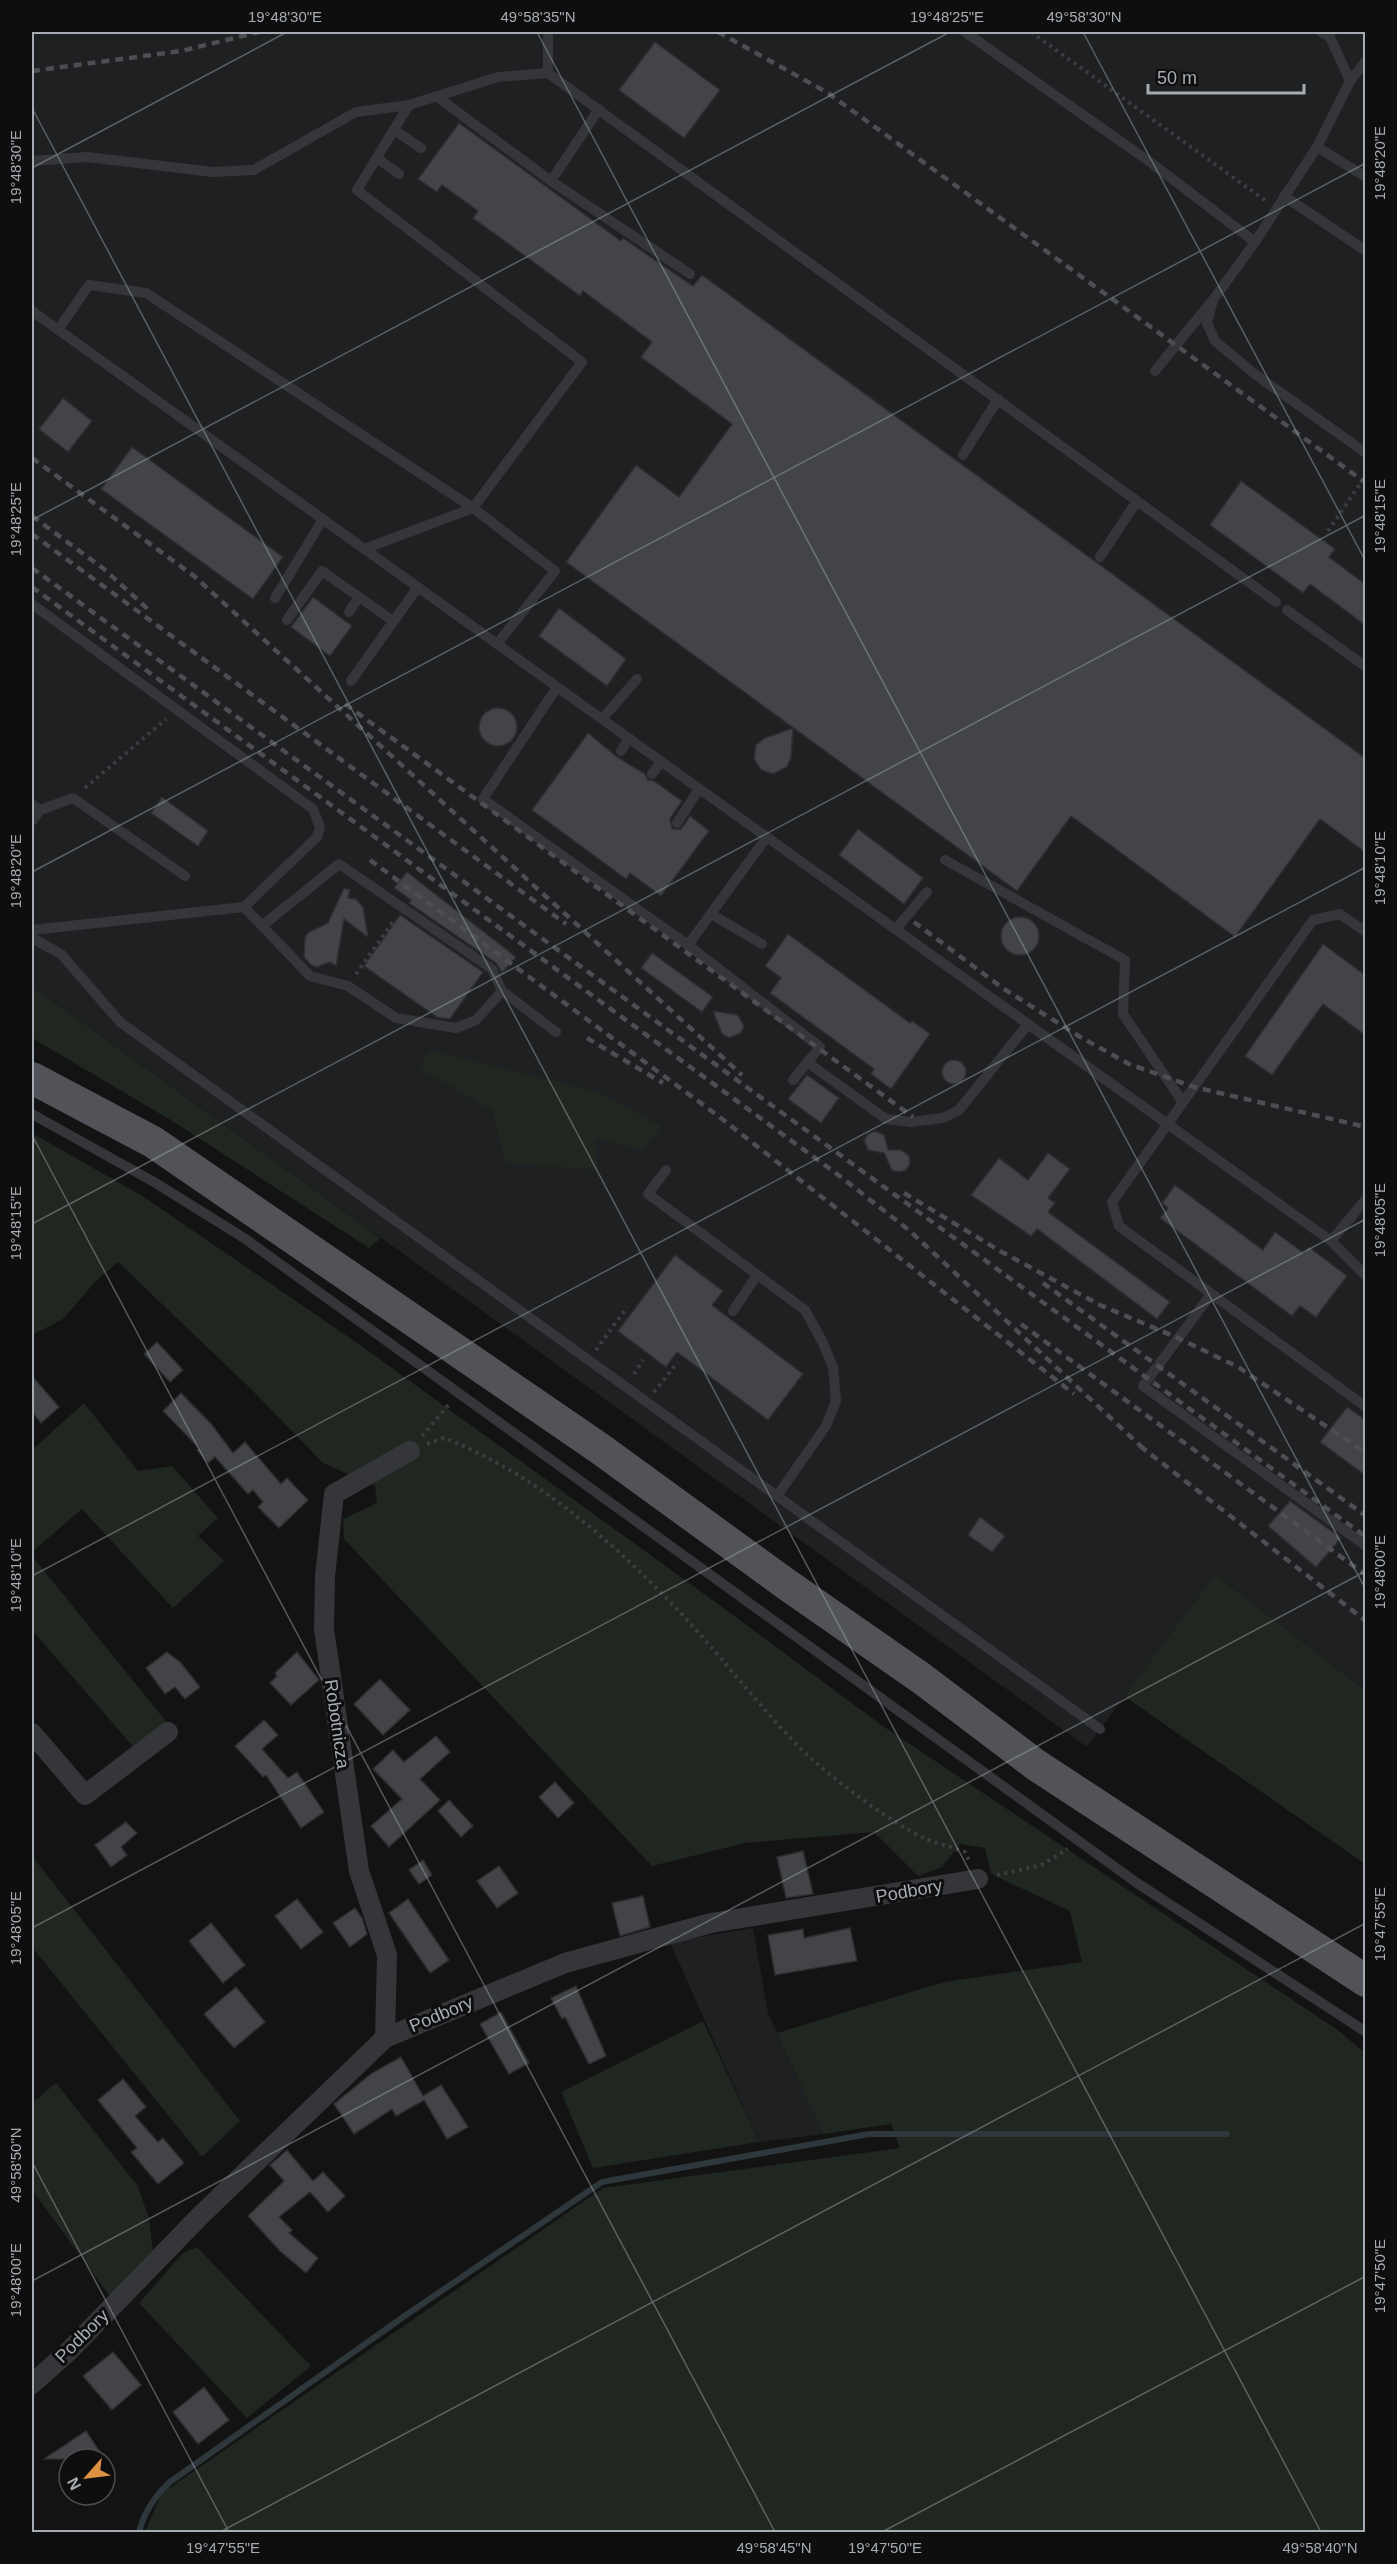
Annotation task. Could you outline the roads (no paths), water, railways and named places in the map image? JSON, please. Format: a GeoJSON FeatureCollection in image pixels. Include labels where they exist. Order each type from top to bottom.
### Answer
{"type":"FeatureCollection","features":[{"type":"Feature","properties":{"kind":"main road"},"geometry":{"type":"LineString","coordinates":[[32,1078],[153,1142],[599,1448],[786,1584],[921,1678],[1035,1765],[1365,1981]]}},
{"type":"Feature","properties":{"kind":"street","name":"Robotnicza"},"geometry":{"type":"LineString","coordinates":[[384,2038],[387,1955],[359,1871],[324,1629],[325,1576],[334,1494],[410,1451]]}},
{"type":"Feature","properties":{"kind":"street"},"geometry":{"type":"LineString","coordinates":[[32,1733],[85,1795],[168,1732]]}},
{"type":"Feature","properties":{"kind":"street","name":"Podbory"},"geometry":{"type":"LineString","coordinates":[[32,2384],[69,2351],[199,2217],[384,2038],[565,1963],[688,1929],[978,1879]]}},
{"type":"Feature","properties":{"kind":"lane"},"geometry":{"type":"LineString","coordinates":[[548,32],[548,73]]}},
{"type":"Feature","properties":{"kind":"lane"},"geometry":{"type":"LineString","coordinates":[[965,32],[1150,162],[1255,242]]}},
{"type":"Feature","properties":{"kind":"lane"},"geometry":{"type":"LineString","coordinates":[[1321,32],[1330,37],[1350,81]]}},
{"type":"Feature","properties":{"kind":"lane"},"geometry":{"type":"LineString","coordinates":[[1155,370],[1213,300],[1255,242],[1317,147],[1350,81],[1365,61]]}},
{"type":"Feature","properties":{"kind":"lane"},"geometry":{"type":"LineString","coordinates":[[32,161],[87,158],[213,172],[254,170],[356,112],[409,105],[498,77],[548,73],[1276,602]]}},
{"type":"Feature","properties":{"kind":"lane"},"geometry":{"type":"LineString","coordinates":[[436,96],[551,181],[690,274]]}},
{"type":"Feature","properties":{"kind":"lane"},"geometry":{"type":"LineString","coordinates":[[364,549],[473,508],[582,362],[357,190],[409,105]]}},
{"type":"Feature","properties":{"kind":"lane"},"geometry":{"type":"LineString","coordinates":[[551,181],[599,109]]}},
{"type":"Feature","properties":{"kind":"lane"},"geometry":{"type":"LineString","coordinates":[[394,130],[421,148]]}},
{"type":"Feature","properties":{"kind":"lane"},"geometry":{"type":"LineString","coordinates":[[1317,147],[1365,177]]}},
{"type":"Feature","properties":{"kind":"lane"},"geometry":{"type":"LineString","coordinates":[[376,158],[399,174]]}},
{"type":"Feature","properties":{"kind":"lane"},"geometry":{"type":"LineString","coordinates":[[1284,196],[1365,251]]}},
{"type":"Feature","properties":{"kind":"lane"},"geometry":{"type":"LineString","coordinates":[[58,330],[89,285],[146,292],[473,508],[555,571],[497,644]]}},
{"type":"Feature","properties":{"kind":"lane"},"geometry":{"type":"LineString","coordinates":[[1213,300],[1207,323],[1215,341],[1256,375],[1365,453]]}},
{"type":"Feature","properties":{"kind":"lane"},"geometry":{"type":"LineString","coordinates":[[32,311],[1331,1241],[1365,1276]]}},
{"type":"Feature","properties":{"kind":"lane"},"geometry":{"type":"LineString","coordinates":[[963,455],[998,399]]}},
{"type":"Feature","properties":{"kind":"lane"},"geometry":{"type":"LineString","coordinates":[[1100,557],[1137,501]]}},
{"type":"Feature","properties":{"kind":"lane"},"geometry":{"type":"LineString","coordinates":[[275,598],[323,519]]}},
{"type":"Feature","properties":{"kind":"lane"},"geometry":{"type":"LineString","coordinates":[[287,620],[322,571],[393,621]]}},
{"type":"Feature","properties":{"kind":"lane"},"geometry":{"type":"LineString","coordinates":[[351,681],[417,587]]}},
{"type":"Feature","properties":{"kind":"lane"},"geometry":{"type":"LineString","coordinates":[[349,612],[359,597]]}},
{"type":"Feature","properties":{"kind":"lane"},"geometry":{"type":"LineString","coordinates":[[32,604],[313,809],[318,819],[317,837],[310,846],[244,906],[32,930]]}},
{"type":"Feature","properties":{"kind":"lane"},"geometry":{"type":"LineString","coordinates":[[1287,610],[1365,667]]}},
{"type":"Feature","properties":{"kind":"lane"},"geometry":{"type":"LineString","coordinates":[[602,719],[637,678]]}},
{"type":"Feature","properties":{"kind":"lane"},"geometry":{"type":"LineString","coordinates":[[557,687],[483,799],[688,945],[820,1047],[793,1080]]}},
{"type":"Feature","properties":{"kind":"lane"},"geometry":{"type":"LineString","coordinates":[[621,751],[629,738]]}},
{"type":"Feature","properties":{"kind":"lane"},"geometry":{"type":"LineString","coordinates":[[652,774],[661,762]]}},
{"type":"Feature","properties":{"kind":"lane"},"geometry":{"type":"LineString","coordinates":[[676,824],[699,789]]}},
{"type":"Feature","properties":{"kind":"lane"},"geometry":{"type":"LineString","coordinates":[[32,821],[35,807],[73,798],[184,876]]}},
{"type":"Feature","properties":{"kind":"lane"},"geometry":{"type":"LineString","coordinates":[[688,945],[767,837]]}},
{"type":"Feature","properties":{"kind":"lane"},"geometry":{"type":"LineString","coordinates":[[945,860],[1125,960],[1123,1014],[1182,1101]]}},
{"type":"Feature","properties":{"kind":"lane"},"geometry":{"type":"LineString","coordinates":[[262,926],[339,864],[492,969],[502,991],[556,1032]]}},
{"type":"Feature","properties":{"kind":"lane"},"geometry":{"type":"LineString","coordinates":[[896,929],[927,892]]}},
{"type":"Feature","properties":{"kind":"lane"},"geometry":{"type":"LineString","coordinates":[[244,906],[310,976],[348,986],[396,1018],[456,1028],[476,1020],[502,991]]}},
{"type":"Feature","properties":{"kind":"lane"},"geometry":{"type":"LineString","coordinates":[[711,914],[762,944]]}},
{"type":"Feature","properties":{"kind":"lane"},"geometry":{"type":"LineString","coordinates":[[1365,932],[1340,914],[1313,920],[1166,1123],[1112,1202],[1119,1226],[1365,1407]]}},
{"type":"Feature","properties":{"kind":"lane"},"geometry":{"type":"LineString","coordinates":[[32,938],[61,954],[120,1022],[1100,1729]]}},
{"type":"Feature","properties":{"kind":"lane"},"geometry":{"type":"LineString","coordinates":[[807,1062],[886,1119],[911,1122],[943,1118],[959,1110],[1028,1024]]}},
{"type":"Feature","properties":{"kind":"lane"},"geometry":{"type":"LineString","coordinates":[[32,1114],[154,1182],[244,1238],[1137,1883],[1365,2032]]}},
{"type":"Feature","properties":{"kind":"lane"},"geometry":{"type":"LineString","coordinates":[[666,1170],[648,1194],[805,1310],[833,1367],[836,1401],[826,1426],[777,1496]]}},
{"type":"Feature","properties":{"kind":"lane"},"geometry":{"type":"LineString","coordinates":[[1331,1241],[1365,1199]]}},
{"type":"Feature","properties":{"kind":"lane"},"geometry":{"type":"LineString","coordinates":[[733,1311],[757,1275]]}},
{"type":"Feature","properties":{"kind":"lane"},"geometry":{"type":"LineString","coordinates":[[1211,1294],[1143,1386],[1365,1546]]}},
{"type":"Feature","properties":{"kind":"waterway"},"geometry":{"type":"LineString","coordinates":[[139,2532],[151,2505],[170,2482],[406,2315],[602,2182],[869,2134],[1227,2134]]}},
{"type":"Feature","properties":{"kind":"railway"},"geometry":{"type":"LineString","coordinates":[[32,71],[181,51],[259,32]]}},
{"type":"Feature","properties":{"kind":"railway"},"geometry":{"type":"LineString","coordinates":[[718,32],[828,93],[1366,483]]}},
{"type":"Feature","properties":{"kind":"railway"},"geometry":{"type":"LineString","coordinates":[[32,458],[194,576],[742,1075]]}},
{"type":"Feature","properties":{"kind":"railway"},"geometry":{"type":"LineString","coordinates":[[32,516],[104,569],[151,612]]}},
{"type":"Feature","properties":{"kind":"railway"},"geometry":{"type":"LineString","coordinates":[[32,534],[566,924]]}},
{"type":"Feature","properties":{"kind":"railway"},"geometry":{"type":"LineString","coordinates":[[32,568],[1366,1537]]}},
{"type":"Feature","properties":{"kind":"railway"},"geometry":{"type":"LineString","coordinates":[[32,587],[837,1174],[910,1231],[1146,1451]]}},
{"type":"Feature","properties":{"kind":"railway"},"geometry":{"type":"LineString","coordinates":[[345,704],[913,1117]]}},
{"type":"Feature","properties":{"kind":"railway"},"geometry":{"type":"LineString","coordinates":[[370,860],[717,1115],[1074,1394]]}},
{"type":"Feature","properties":{"kind":"railway"},"geometry":{"type":"LineString","coordinates":[[914,922],[1004,989],[1082,1038],[1129,1064],[1194,1087],[1366,1127]]}},
{"type":"Feature","properties":{"kind":"railway"},"geometry":{"type":"LineString","coordinates":[[587,1038],[663,1083]]}},
{"type":"Feature","properties":{"kind":"railway"},"geometry":{"type":"LineString","coordinates":[[904,1193],[1000,1251],[1100,1305],[1178,1338],[1238,1367],[1366,1453]]}},
{"type":"Feature","properties":{"kind":"railway"},"geometry":{"type":"LineString","coordinates":[[1043,1283],[1366,1516]]}},
{"type":"Feature","properties":{"kind":"railway"},"geometry":{"type":"LineString","coordinates":[[1021,1324],[1366,1575]]}},
{"type":"Feature","properties":{"kind":"railway"},"geometry":{"type":"LineString","coordinates":[[1140,1446],[1366,1621]]}}]}
